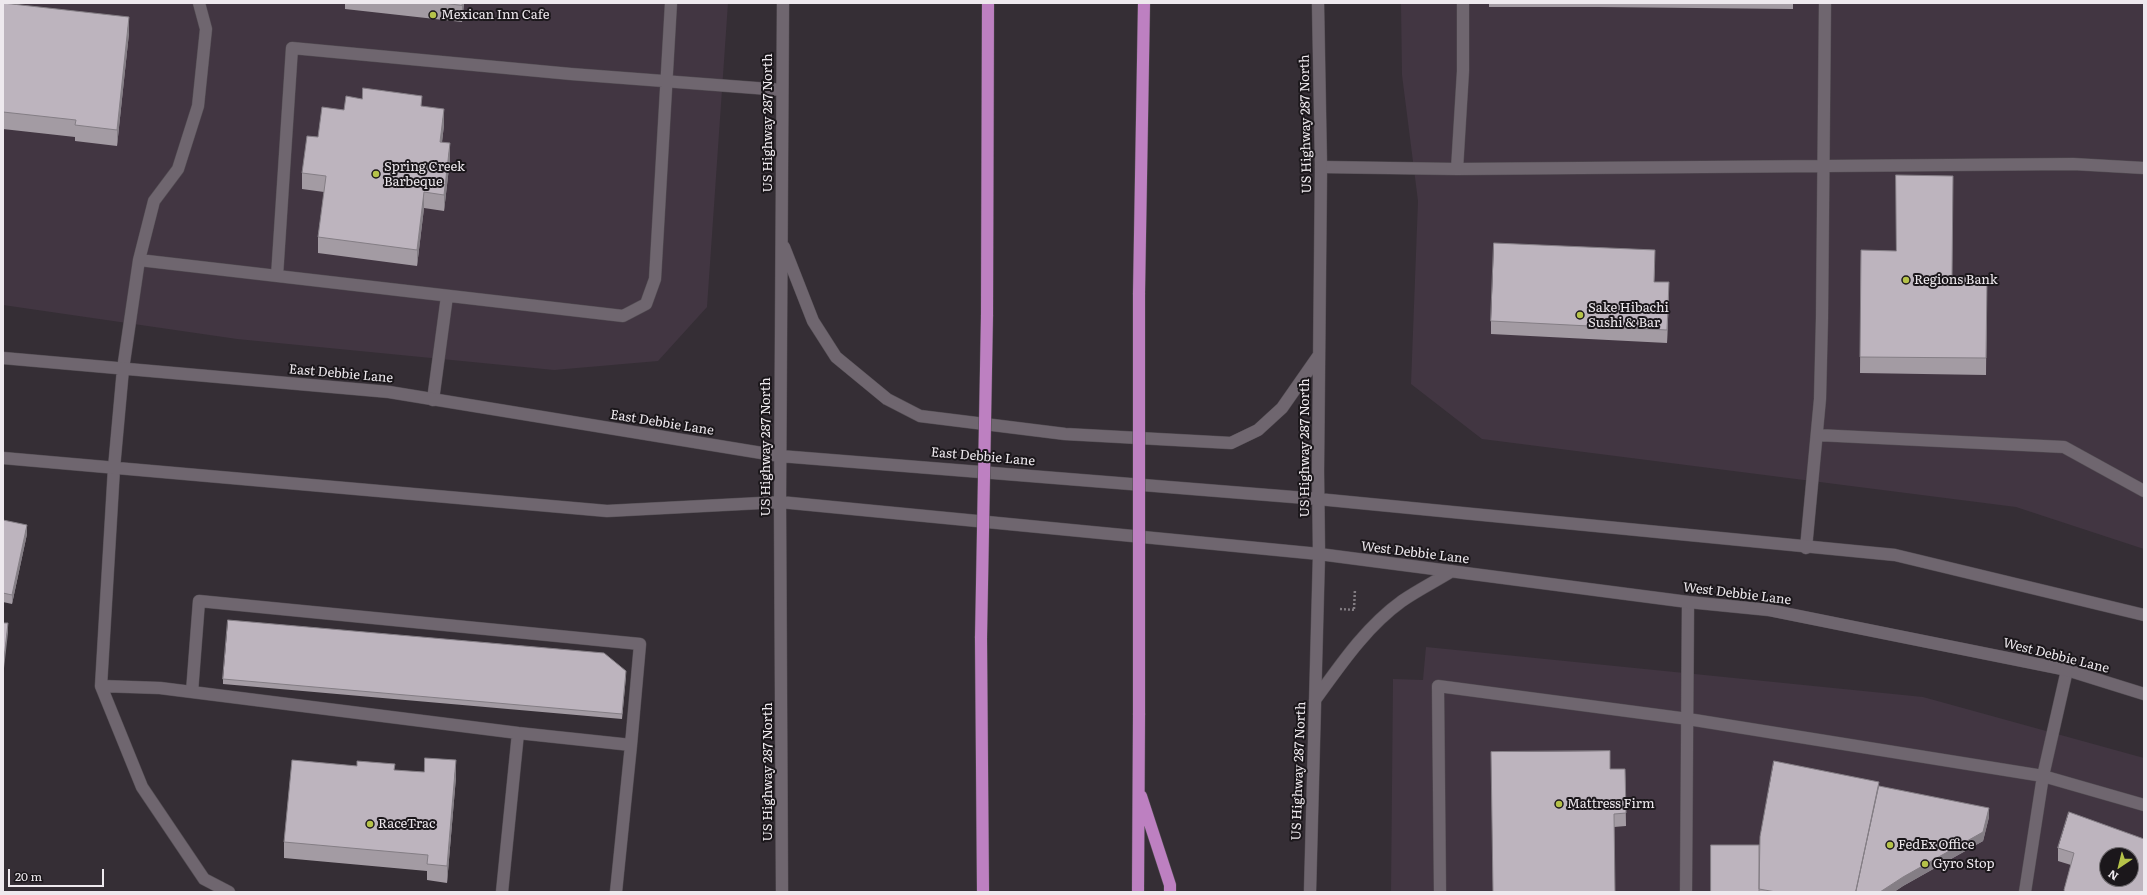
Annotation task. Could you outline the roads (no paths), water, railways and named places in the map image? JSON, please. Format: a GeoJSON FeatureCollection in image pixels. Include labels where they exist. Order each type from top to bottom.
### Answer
{"type":"FeatureCollection","features":[{"type":"Feature","properties":{"kind":"highway"},"geometry":{"type":"LineString","coordinates":[[983,892],[982,638],[987,315],[988,3]]}},
{"type":"Feature","properties":{"kind":"highway"},"geometry":{"type":"LineString","coordinates":[[1138,892],[1139,293],[1144,3]]}},
{"type":"Feature","properties":{"kind":"highway"},"geometry":{"type":"LineString","coordinates":[[1137,786],[1170,885],[1170,892]]}},
{"type":"Feature","properties":{"kind":"main road"},"geometry":{"type":"LineString","coordinates":[[199,3],[206,29],[198,106],[178,169],[154,201],[139,260],[123,369],[114,468],[101,686],[142,787],[204,879],[229,892]]}},
{"type":"Feature","properties":{"kind":"main road"},"geometry":{"type":"LineString","coordinates":[[139,260],[623,316],[646,304],[655,279],[671,3]]}},
{"type":"Feature","properties":{"kind":"main road","name":"US Highway 287 North"},"geometry":{"type":"LineString","coordinates":[[782,892],[780,456],[783,3]]}},
{"type":"Feature","properties":{"kind":"main road","name":"US Highway 287 North"},"geometry":{"type":"LineString","coordinates":[[1310,892],[1320,554],[1318,500],[1321,167],[1318,3]]}},
{"type":"Feature","properties":{"kind":"main road"},"geometry":{"type":"LineString","coordinates":[[1457,169],[1463,71],[1463,3]]}},
{"type":"Feature","properties":{"kind":"main road"},"geometry":{"type":"LineString","coordinates":[[1806,548],[1817,435],[1822,318],[1826,3]]}},
{"type":"Feature","properties":{"kind":"main road"},"geometry":{"type":"LineString","coordinates":[[276,276],[292,48],[782,90]]}},
{"type":"Feature","properties":{"kind":"main road"},"geometry":{"type":"LineString","coordinates":[[1321,167],[1457,169],[2073,164],[2144,168]]}},
{"type":"Feature","properties":{"kind":"main road"},"geometry":{"type":"LineString","coordinates":[[781,240],[813,321],[836,357],[887,399],[920,416],[1066,434],[1230,443],[1258,430],[1282,408],[1319,355]]}},
{"type":"Feature","properties":{"kind":"main road"},"geometry":{"type":"LineString","coordinates":[[433,400],[447,296]]}},
{"type":"Feature","properties":{"kind":"main road","name":"East Debbie Lane"},"geometry":{"type":"LineString","coordinates":[[3,358],[389,392],[780,456],[1318,500]]}},
{"type":"Feature","properties":{"kind":"main road"},"geometry":{"type":"LineString","coordinates":[[1817,435],[2064,447],[2144,491]]}},
{"type":"Feature","properties":{"kind":"main road"},"geometry":{"type":"LineString","coordinates":[[3,458],[607,511],[780,502],[1320,554]]}},
{"type":"Feature","properties":{"kind":"main road"},"geometry":{"type":"LineString","coordinates":[[1318,500],[1806,548],[1895,555],[2144,615]]}},
{"type":"Feature","properties":{"kind":"main road","name":"West Debbie Lane"},"geometry":{"type":"LineString","coordinates":[[1320,554],[1688,602],[1769,610],[2067,670],[2144,694]]}},
{"type":"Feature","properties":{"kind":"main road"},"geometry":{"type":"LineString","coordinates":[[1315,700],[1346,656],[1372,627],[1402,601],[1452,571]]}},
{"type":"Feature","properties":{"kind":"main road"},"geometry":{"type":"LineString","coordinates":[[192,692],[199,601],[640,644],[632,745],[616,892]]}},
{"type":"Feature","properties":{"kind":"main road"},"geometry":{"type":"LineString","coordinates":[[1686,892],[1688,602]]}},
{"type":"Feature","properties":{"kind":"main road"},"geometry":{"type":"LineString","coordinates":[[2025,892],[2043,776],[2067,670]]}},
{"type":"Feature","properties":{"kind":"main road"},"geometry":{"type":"LineString","coordinates":[[101,686],[160,688],[518,733],[632,745]]}},
{"type":"Feature","properties":{"kind":"main road"},"geometry":{"type":"LineString","coordinates":[[1440,892],[1438,686],[1688,719],[2043,776],[2144,805]]}},
{"type":"Feature","properties":{"kind":"main road"},"geometry":{"type":"LineString","coordinates":[[502,892],[518,733]]}},
{"type":"Feature","properties":{"kind":"place","name":"Mexican Inn Cafe"},"geometry":{"type":"Point","coordinates":[433,15]}},
{"type":"Feature","properties":{"kind":"place","name":"Spring Creek Barbeque"},"geometry":{"type":"Point","coordinates":[376,174]}},
{"type":"Feature","properties":{"kind":"place","name":"Regions Bank"},"geometry":{"type":"Point","coordinates":[1906,280]}},
{"type":"Feature","properties":{"kind":"place","name":"Sake Hibachi Sushi & Bar"},"geometry":{"type":"Point","coordinates":[1580,315]}},
{"type":"Feature","properties":{"kind":"place","name":"Mattress Firm"},"geometry":{"type":"Point","coordinates":[1559,804]}},
{"type":"Feature","properties":{"kind":"place","name":"RaceTrac"},"geometry":{"type":"Point","coordinates":[370,824]}},
{"type":"Feature","properties":{"kind":"place","name":"FedEx Office"},"geometry":{"type":"Point","coordinates":[1890,845]}},
{"type":"Feature","properties":{"kind":"place","name":"Gyro Stop"},"geometry":{"type":"Point","coordinates":[1925,864]}}]}
